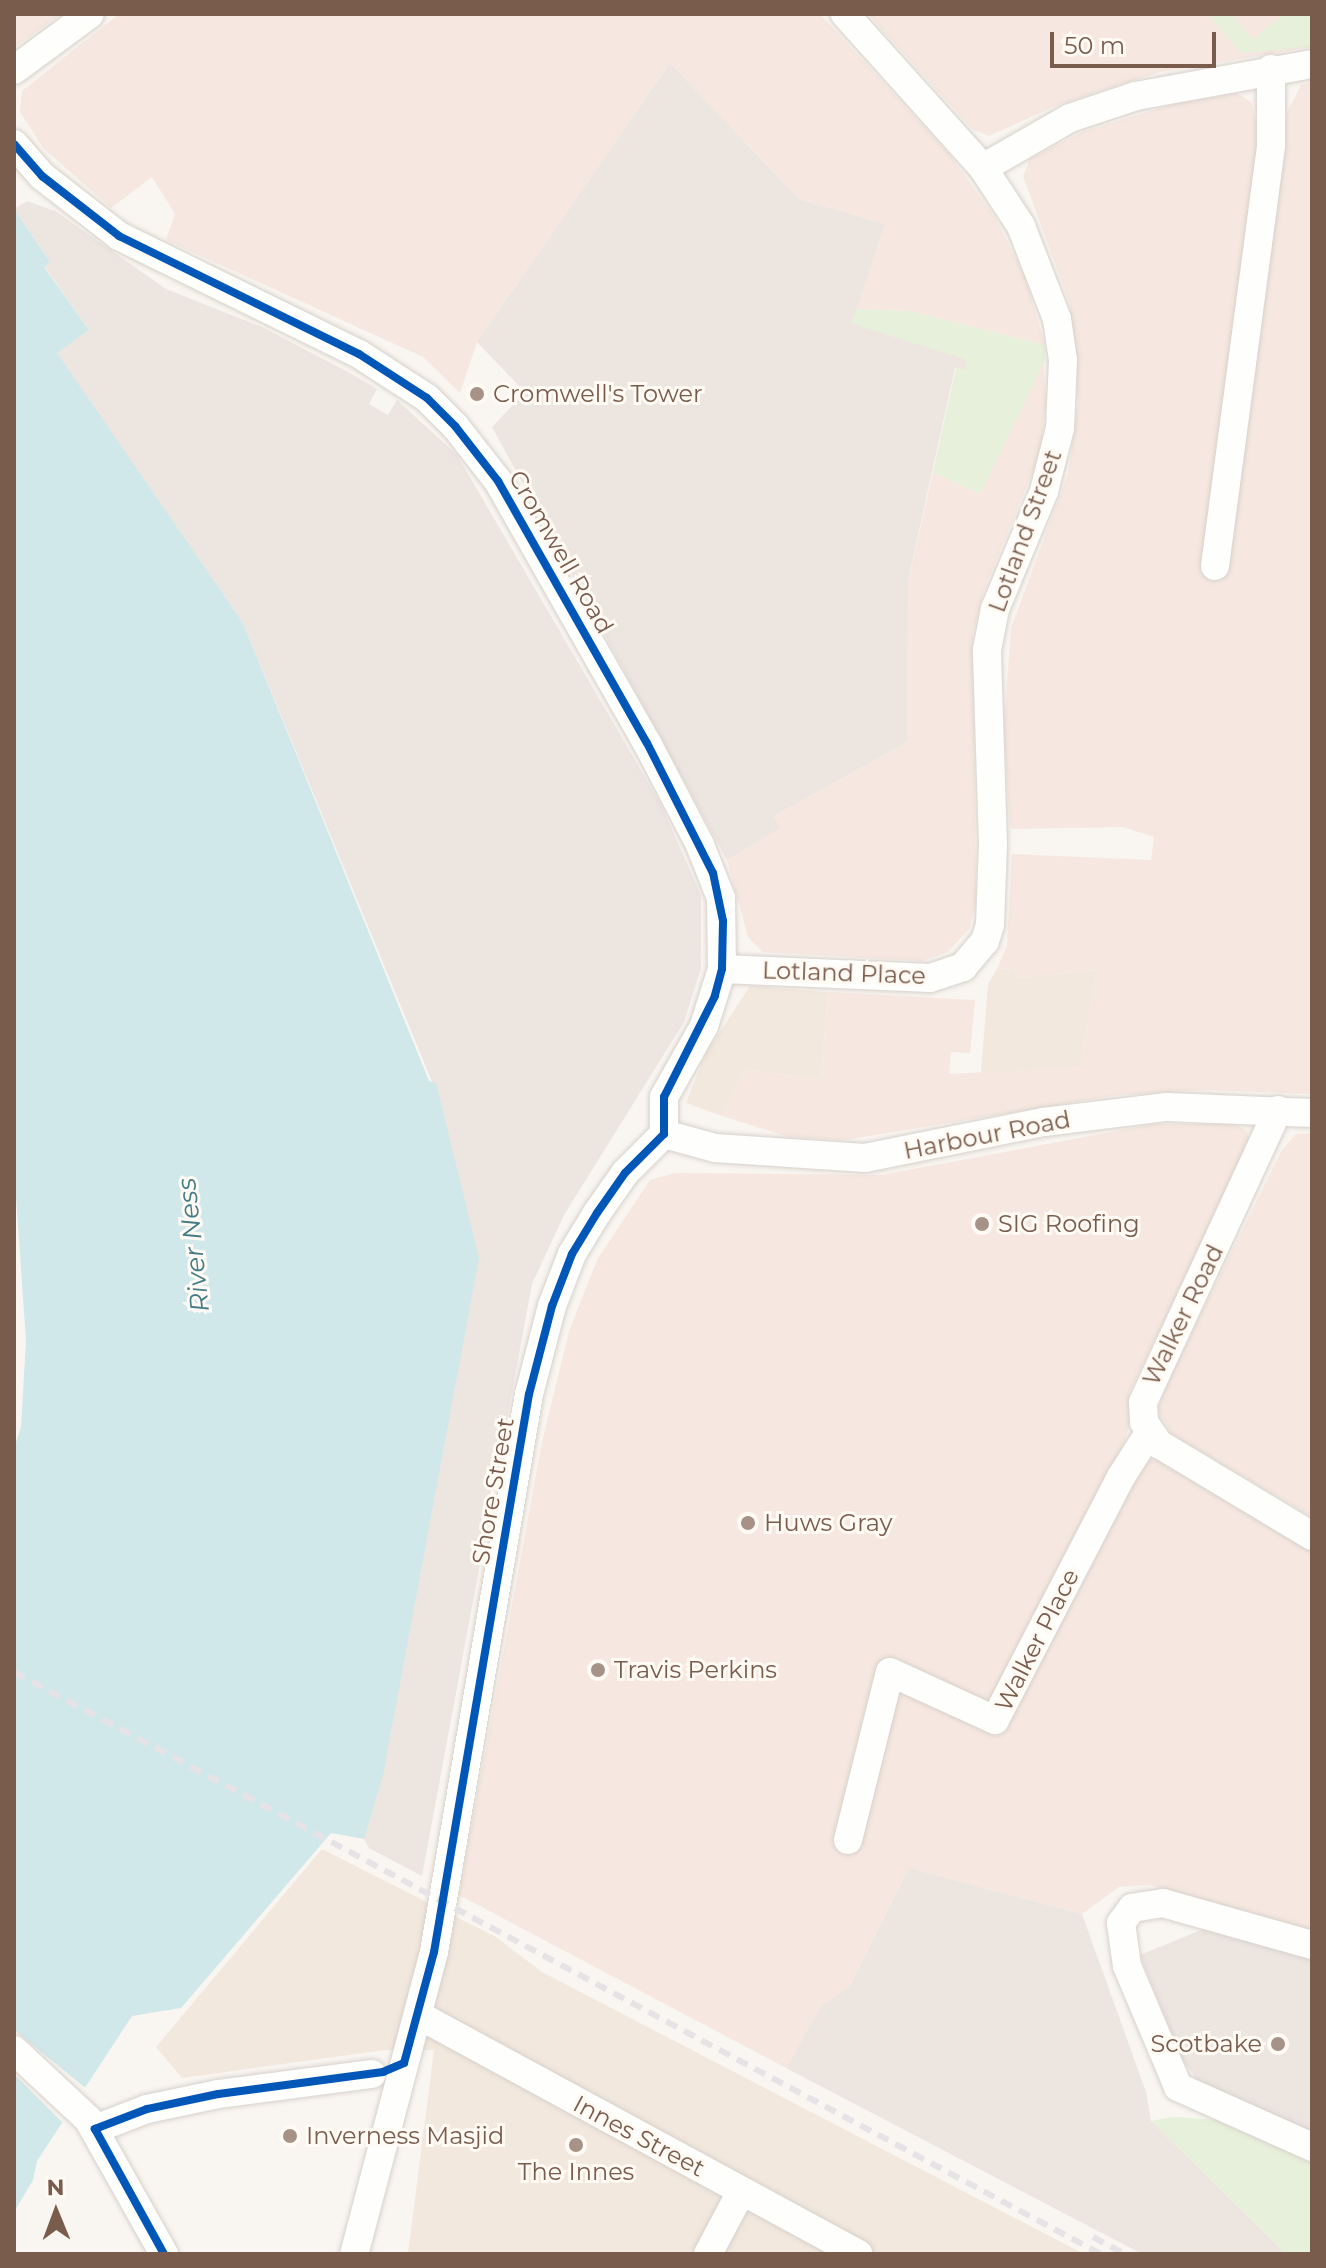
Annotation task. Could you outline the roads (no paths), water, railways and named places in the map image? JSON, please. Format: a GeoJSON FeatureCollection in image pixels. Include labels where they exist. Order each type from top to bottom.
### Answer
{"type":"FeatureCollection","features":[{"type":"Feature","properties":{"kind":"street"},"geometry":{"type":"LineString","coordinates":[[14,70],[90,14]]}},
{"type":"Feature","properties":{"kind":"street","name":"Lotland Street"},"geometry":{"type":"LineString","coordinates":[[845,14],[983,168],[1021,226],[1053,309],[1063,395],[1044,491],[990,631],[990,925],[977,953],[963,967]]}},
{"type":"Feature","properties":{"kind":"street"},"geometry":{"type":"LineString","coordinates":[[983,168],[1070,118],[1136,96],[1271,69],[1312,64]]}},
{"type":"Feature","properties":{"kind":"street"},"geometry":{"type":"LineString","coordinates":[[1215,566],[1271,145],[1271,69]]}},
{"type":"Feature","properties":{"kind":"street","name":"Cromwell Road"},"geometry":{"type":"LineString","coordinates":[[14,144],[42,176],[119,236],[359,354],[427,398],[455,426],[498,481],[700,845],[721,898],[722,969]]}},
{"type":"Feature","properties":{"kind":"street","name":"Lotland Place"},"geometry":{"type":"LineString","coordinates":[[722,969],[930,978],[963,967]]}},
{"type":"Feature","properties":{"kind":"street"},"geometry":{"type":"LineString","coordinates":[[664,1134],[664,1097],[704,1026],[722,969]]}},
{"type":"Feature","properties":{"kind":"street","name":"Harbour Road"},"geometry":{"type":"LineString","coordinates":[[664,1134],[715,1148],[865,1158],[1094,1115],[1167,1107],[1312,1113]]}},
{"type":"Feature","properties":{"kind":"street","name":"Walker Road"},"geometry":{"type":"LineString","coordinates":[[1149,1433],[1143,1402],[1148,1382],[1278,1110]]}},
{"type":"Feature","properties":{"kind":"street","name":"Shore Street"},"geometry":{"type":"LineString","coordinates":[[354,2254],[420,2016],[529,1394],[552,1306],[572,1254],[597,1213],[625,1173],[664,1134]]}},
{"type":"Feature","properties":{"kind":"street"},"geometry":{"type":"LineString","coordinates":[[1149,1433],[1173,1455],[1312,1536]]}},
{"type":"Feature","properties":{"kind":"street","name":"Walker Place"},"geometry":{"type":"LineString","coordinates":[[848,1840],[890,1672],[995,1720],[1121,1477],[1149,1433]]}},
{"type":"Feature","properties":{"kind":"street"},"geometry":{"type":"LineString","coordinates":[[1312,1945],[1163,1903],[1132,1908],[1121,1923],[1127,1966],[1178,2087],[1312,2147]]}},
{"type":"Feature","properties":{"kind":"street","name":"Innes Street"},"geometry":{"type":"LineString","coordinates":[[420,2016],[859,2254]]}},
{"type":"Feature","properties":{"kind":"street"},"geometry":{"type":"LineString","coordinates":[[14,2050],[74,2101],[95,2129],[164,2254]]}},
{"type":"Feature","properties":{"kind":"street"},"geometry":{"type":"LineString","coordinates":[[95,2129],[147,2109],[218,2094],[372,2074]]}},
{"type":"Feature","properties":{"kind":"street"},"geometry":{"type":"LineString","coordinates":[[708,2254],[741,2192]]}},
{"type":"Feature","properties":{"kind":"water","name":"River Ness"},"geometry":{"type":"Polygon","coordinates":[[[14,209],[50,262],[44,267],[89,330],[57,353],[243,623],[429,1081],[436,1083],[479,1258],[383,1775],[364,1839],[331,1833],[181,2008],[132,2016],[37,2161],[33,2180],[14,2212],[14,1448],[21,1427],[26,1341],[14,1168],[14,209]]]}},
{"type":"Feature","properties":{"kind":"railway"},"geometry":{"type":"LineString","coordinates":[[14,1672],[1101,2254]]}},
{"type":"Feature","properties":{"kind":"railway"},"geometry":{"type":"LineString","coordinates":[[1093,2237],[1125,2254]]}},
{"type":"Feature","properties":{"kind":"place","name":"Cromwell's Tower"},"geometry":{"type":"Point","coordinates":[477,394]}},
{"type":"Feature","properties":{"kind":"place","name":"SIG Roofing"},"geometry":{"type":"Point","coordinates":[982,1224]}},
{"type":"Feature","properties":{"kind":"place","name":"Huws Gray"},"geometry":{"type":"Point","coordinates":[748,1523]}},
{"type":"Feature","properties":{"kind":"place","name":"Travis Perkins"},"geometry":{"type":"Point","coordinates":[598,1670]}},
{"type":"Feature","properties":{"kind":"place","name":"Scotbake"},"geometry":{"type":"Point","coordinates":[1278,2044]}},
{"type":"Feature","properties":{"kind":"place","name":"Inverness Masjid"},"geometry":{"type":"Point","coordinates":[290,2136]}},
{"type":"Feature","properties":{"kind":"place","name":"The Innes"},"geometry":{"type":"Point","coordinates":[576,2145]}}]}
